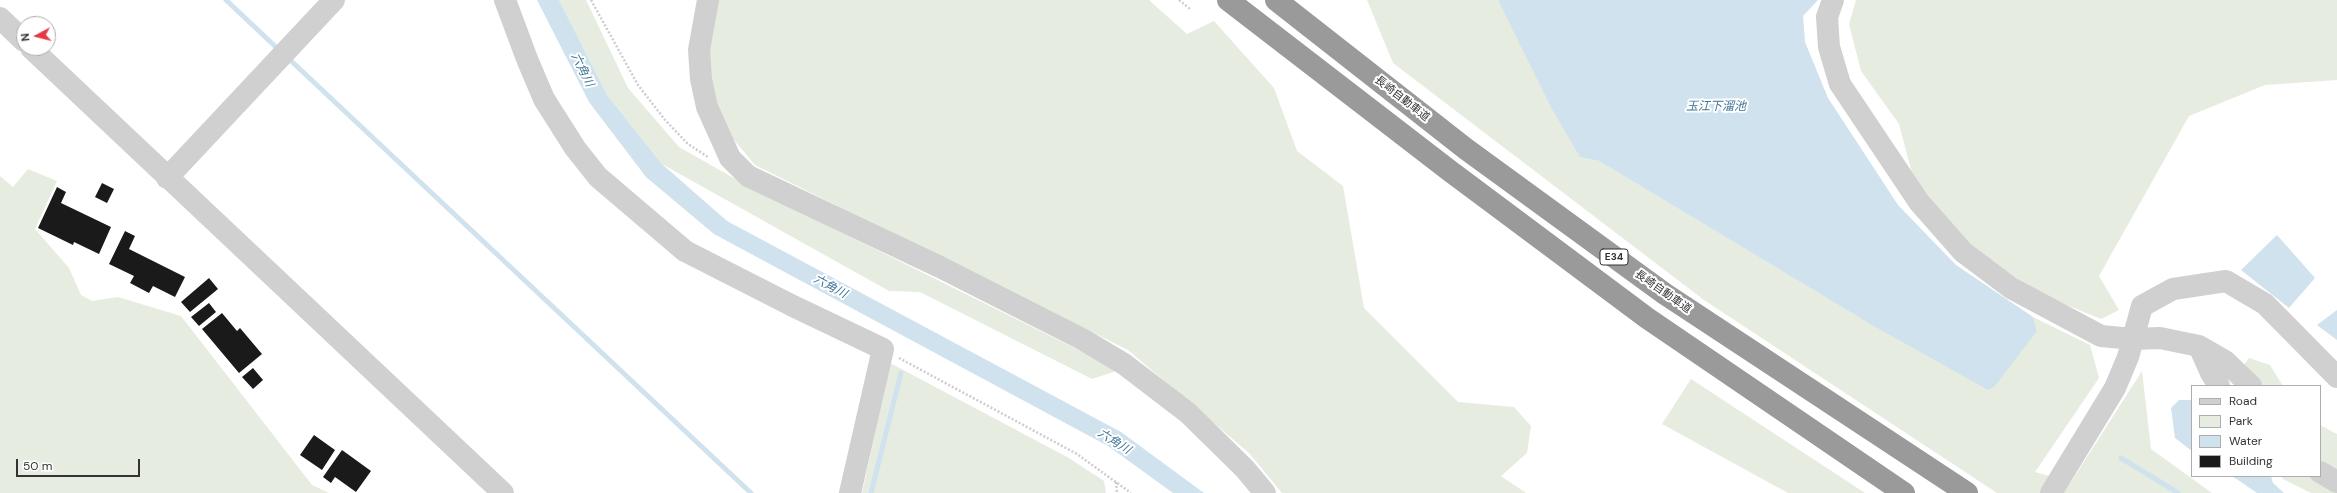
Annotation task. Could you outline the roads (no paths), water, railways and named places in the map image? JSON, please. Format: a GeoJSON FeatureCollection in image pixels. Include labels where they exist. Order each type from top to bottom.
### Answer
{"type":"FeatureCollection","features":[{"type":"Feature","properties":{"kind":"highway","name":"E34"},"geometry":{"type":"LineString","coordinates":[[1228,0],[1450,171],[1647,318],[1904,493]]}},
{"type":"Feature","properties":{"kind":"highway","name":"長崎自動車道"},"geometry":{"type":"LineString","coordinates":[[1276,0],[1466,149],[1665,294],[1967,493]]}},
{"type":"Feature","properties":{"kind":"street"},"geometry":{"type":"LineString","coordinates":[[166,178],[334,0]]}},
{"type":"Feature","properties":{"kind":"street"},"geometry":{"type":"LineString","coordinates":[[505,0],[544,99],[575,148],[598,177],[685,251],[793,306],[883,349],[850,493]]}},
{"type":"Feature","properties":{"kind":"street"},"geometry":{"type":"LineString","coordinates":[[708,0],[699,50],[701,79],[707,107],[730,158],[748,176],[940,267],[1082,339],[1124,364],[1188,413],[1245,469],[1265,493]]}},
{"type":"Feature","properties":{"kind":"street"},"geometry":{"type":"LineString","coordinates":[[1833,0],[1827,17],[1829,48],[1840,84],[1920,202],[1963,252],[2011,288],[2101,336],[2133,339],[2160,338],[2200,346],[2225,361],[2250,385]]}},
{"type":"Feature","properties":{"kind":"street"},"geometry":{"type":"LineString","coordinates":[[0,18],[16,33]]}},
{"type":"Feature","properties":{"kind":"street"},"geometry":{"type":"LineString","coordinates":[[39,56],[166,178],[503,493]]}},
{"type":"Feature","properties":{"kind":"street"},"geometry":{"type":"LineString","coordinates":[[2051,493],[2115,388],[2128,357],[2142,306],[2173,289],[2226,282],[2265,304],[2337,377]]}},
{"type":"Feature","properties":{"kind":"street"},"geometry":{"type":"LineString","coordinates":[[2200,346],[2211,373],[2218,385]]}},
{"type":"Feature","properties":{"kind":"street"},"geometry":{"type":"LineString","coordinates":[[2321,473],[2337,482]]}},
{"type":"Feature","properties":{"kind":"water","name":"六角川"},"geometry":{"type":"Polygon","coordinates":[[[537,0],[559,0],[607,95],[662,164],[727,221],[1121,432],[1204,493],[1173,493],[1108,446],[714,234],[646,177],[589,102],[537,0]]]}},
{"type":"Feature","properties":{"kind":"water","name":"玉江下溜池"},"geometry":{"type":"Polygon","coordinates":[[[1498,0],[1818,0],[1803,16],[1805,42],[1828,98],[1898,205],[1956,265],[2033,317],[2037,331],[1994,387],[1988,390],[1865,321],[1599,161],[1580,157],[1552,109],[1498,0]]]}},
{"type":"Feature","properties":{"kind":"water"},"geometry":{"type":"Polygon","coordinates":[[[2277,235],[2315,278],[2289,308],[2241,270],[2277,235]]]}},
{"type":"Feature","properties":{"kind":"water"},"geometry":{"type":"Polygon","coordinates":[[[2337,310],[2337,340],[2317,325],[2337,310]]]}},
{"type":"Feature","properties":{"kind":"water"},"geometry":{"type":"Polygon","coordinates":[[[2179,400],[2191,400],[2191,450],[2175,438],[2171,408],[2179,400]]]}},
{"type":"Feature","properties":{"kind":"water"},"geometry":{"type":"Polygon","coordinates":[[[2233,477],[2271,477],[2273,483],[2284,493],[2257,493],[2233,477]]]}},
{"type":"Feature","properties":{"kind":"waterway"},"geometry":{"type":"LineString","coordinates":[[226,0],[279,50]]}},
{"type":"Feature","properties":{"kind":"waterway"},"geometry":{"type":"LineString","coordinates":[[287,57],[751,493]]}},
{"type":"Feature","properties":{"kind":"waterway"},"geometry":{"type":"LineString","coordinates":[[871,493],[901,373]]}},
{"type":"Feature","properties":{"kind":"waterway"},"geometry":{"type":"LineString","coordinates":[[2121,458],[2178,493]]}}]}
